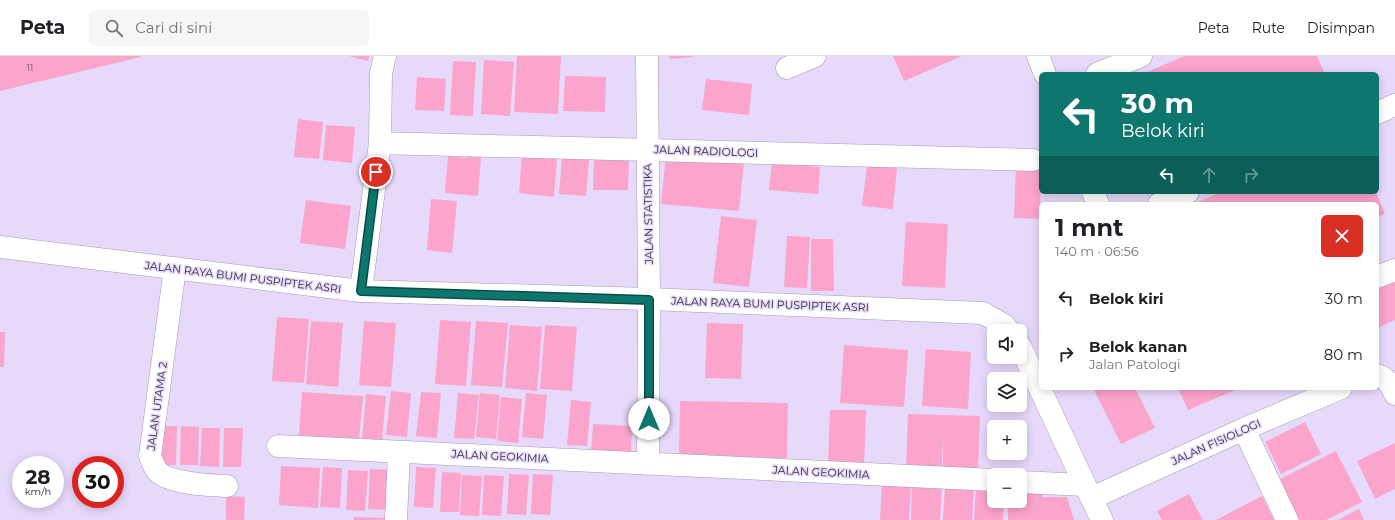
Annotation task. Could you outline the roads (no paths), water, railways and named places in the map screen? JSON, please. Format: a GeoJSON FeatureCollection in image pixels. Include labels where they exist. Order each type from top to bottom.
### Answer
{"type":"FeatureCollection","features":[{"type":"Feature","properties":{"kind":"street"},"geometry":{"type":"LineString","coordinates":[[361,291],[380,143],[381,73],[385,56]]}},
{"type":"Feature","properties":{"kind":"street","name":"JALAN STATISTIKA"},"geometry":{"type":"LineString","coordinates":[[647,56],[649,300]]}},
{"type":"Feature","properties":{"kind":"street"},"geometry":{"type":"LineString","coordinates":[[787,68],[815,56]]}},
{"type":"Feature","properties":{"kind":"street"},"geometry":{"type":"LineString","coordinates":[[1038,56],[1044,72]]}},
{"type":"Feature","properties":{"kind":"street"},"geometry":{"type":"LineString","coordinates":[[1102,72],[1140,56]]}},
{"type":"Feature","properties":{"kind":"street"},"geometry":{"type":"LineString","coordinates":[[1379,112],[1395,105]]}},
{"type":"Feature","properties":{"kind":"street","name":"JALAN RADIOLOGI"},"geometry":{"type":"LineString","coordinates":[[380,143],[1033,160]]}},
{"type":"Feature","properties":{"kind":"street"},"geometry":{"type":"LineString","coordinates":[[1164,202],[1183,194]]}},
{"type":"Feature","properties":{"kind":"street","name":"JALAN RAYA BUMI PUSPIPTEK ASRI"},"geometry":{"type":"LineString","coordinates":[[0,247],[361,291],[983,313],[1002,324]]}},
{"type":"Feature","properties":{"kind":"street","name":"JALAN UTAMA 2"},"geometry":{"type":"LineString","coordinates":[[175,268],[150,456],[159,472],[167,477],[196,485],[227,486]]}},
{"type":"Feature","properties":{"kind":"street"},"geometry":{"type":"LineString","coordinates":[[1379,276],[1395,270]]}},
{"type":"Feature","properties":{"kind":"street"},"geometry":{"type":"LineString","coordinates":[[648,464],[649,300]]}},
{"type":"Feature","properties":{"kind":"street"},"geometry":{"type":"LineString","coordinates":[[1027,361],[1039,387]]}},
{"type":"Feature","properties":{"kind":"street"},"geometry":{"type":"LineString","coordinates":[[1379,375],[1384,377],[1391,385],[1395,394]]}},
{"type":"Feature","properties":{"kind":"street"},"geometry":{"type":"LineString","coordinates":[[1040,390],[1102,520]]}},
{"type":"Feature","properties":{"kind":"street","name":"JALAN FISIOLOGI"},"geometry":{"type":"LineString","coordinates":[[1088,492],[1336,390]]}},
{"type":"Feature","properties":{"kind":"street"},"geometry":{"type":"LineString","coordinates":[[1244,429],[1287,520]]}},
{"type":"Feature","properties":{"kind":"street","name":"JALAN GEOKIMIA"},"geometry":{"type":"LineString","coordinates":[[278,446],[987,480]]}},
{"type":"Feature","properties":{"kind":"street"},"geometry":{"type":"LineString","coordinates":[[396,520],[399,452]]}},
{"type":"Feature","properties":{"kind":"street"},"geometry":{"type":"LineString","coordinates":[[1027,483],[1088,492]]}}]}
